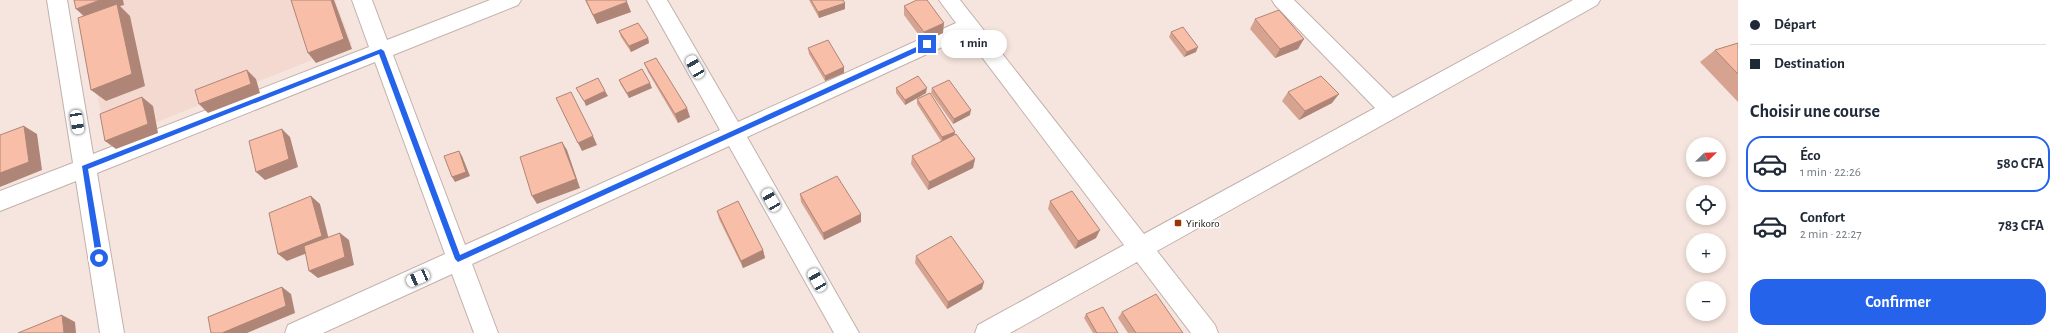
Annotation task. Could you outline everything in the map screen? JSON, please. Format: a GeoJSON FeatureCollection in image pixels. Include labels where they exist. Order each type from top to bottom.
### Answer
{"type":"FeatureCollection","features":[{"type":"Feature","properties":{"kind":"street"},"geometry":{"type":"LineString","coordinates":[[57,0],[112,333]]}},
{"type":"Feature","properties":{"kind":"street"},"geometry":{"type":"LineString","coordinates":[[362,0],[486,333]]}},
{"type":"Feature","properties":{"kind":"street"},"geometry":{"type":"LineString","coordinates":[[0,201],[511,0]]}},
{"type":"Feature","properties":{"kind":"street"},"geometry":{"type":"LineString","coordinates":[[657,0],[847,333]]}},
{"type":"Feature","properties":{"kind":"street"},"geometry":{"type":"LineString","coordinates":[[949,0],[1206,333]]}},
{"type":"Feature","properties":{"kind":"street"},"geometry":{"type":"LineString","coordinates":[[1282,0],[1391,110]]}},
{"type":"Feature","properties":{"kind":"street"},"geometry":{"type":"LineString","coordinates":[[987,333],[1590,0]]}},
{"type":"Feature","properties":{"kind":"street"},"geometry":{"type":"LineString","coordinates":[[297,333],[969,26]]}},
{"type":"Feature","properties":{"kind":"shaded area"},"geometry":{"type":"Polygon","coordinates":[[[78,0],[335,0],[352,44],[107,142],[78,0]]]}},
{"type":"Feature","properties":{"kind":"building"},"geometry":{"type":"Polygon","coordinates":[[[74,0],[100,0],[76,9],[74,0]]]}},
{"type":"Feature","properties":{"kind":"building"},"geometry":{"type":"Polygon","coordinates":[[[291,0],[331,0],[344,39],[308,53],[291,0]]]}},
{"type":"Feature","properties":{"kind":"building"},"geometry":{"type":"Polygon","coordinates":[[[586,0],[626,0],[627,2],[593,15],[586,0]]]}},
{"type":"Feature","properties":{"kind":"building"},"geometry":{"type":"Polygon","coordinates":[[[811,0],[843,0],[845,3],[818,12],[811,0]]]}},
{"type":"Feature","properties":{"kind":"building"},"geometry":{"type":"Polygon","coordinates":[[[917,0],[927,0],[944,23],[924,32],[904,6],[917,0]]]}},
{"type":"Feature","properties":{"kind":"building"},"geometry":{"type":"Polygon","coordinates":[[[117,4],[132,74],[91,90],[78,18],[117,4]]]}},
{"type":"Feature","properties":{"kind":"building"},"geometry":{"type":"Polygon","coordinates":[[[1279,10],[1304,39],[1280,49],[1255,19],[1279,10]]]}},
{"type":"Feature","properties":{"kind":"building"},"geometry":{"type":"Polygon","coordinates":[[[638,23],[648,38],[629,46],[619,31],[638,23]]]}},
{"type":"Feature","properties":{"kind":"building"},"geometry":{"type":"Polygon","coordinates":[[[1183,27],[1198,47],[1187,52],[1171,32],[1183,27]]]}},
{"type":"Feature","properties":{"kind":"building"},"geometry":{"type":"Polygon","coordinates":[[[828,40],[844,67],[825,76],[808,48],[828,40]]]}},
{"type":"Feature","properties":{"kind":"building"},"geometry":{"type":"Polygon","coordinates":[[[1738,43],[1738,74],[1715,50],[1738,43]]]}},
{"type":"Feature","properties":{"kind":"building"},"geometry":{"type":"Polygon","coordinates":[[[656,58],[687,108],[675,114],[644,63],[656,58]]]}},
{"type":"Feature","properties":{"kind":"building"},"geometry":{"type":"Polygon","coordinates":[[[642,69],[650,83],[627,93],[619,80],[642,69]]]}},
{"type":"Feature","properties":{"kind":"building"},"geometry":{"type":"Polygon","coordinates":[[[247,70],[251,84],[199,104],[195,90],[247,70]]]}},
{"type":"Feature","properties":{"kind":"building"},"geometry":{"type":"Polygon","coordinates":[[[918,76],[927,88],[905,100],[896,88],[918,76]]]}},
{"type":"Feature","properties":{"kind":"building"},"geometry":{"type":"Polygon","coordinates":[[[1321,76],[1339,94],[1305,111],[1288,92],[1321,76]]]}},
{"type":"Feature","properties":{"kind":"building"},"geometry":{"type":"Polygon","coordinates":[[[598,78],[605,91],[584,101],[576,88],[598,78]]]}},
{"type":"Feature","properties":{"kind":"building"},"geometry":{"type":"Polygon","coordinates":[[[949,80],[971,110],[954,119],[932,88],[949,80]]]}},
{"type":"Feature","properties":{"kind":"building"},"geometry":{"type":"Polygon","coordinates":[[[571,92],[593,136],[578,143],[556,98],[571,92]]]}},
{"type":"Feature","properties":{"kind":"building"},"geometry":{"type":"Polygon","coordinates":[[[930,93],[955,132],[942,137],[917,99],[930,93]]]}},
{"type":"Feature","properties":{"kind":"building"},"geometry":{"type":"Polygon","coordinates":[[[142,97],[148,124],[105,141],[100,114],[142,97]]]}},
{"type":"Feature","properties":{"kind":"building"},"geometry":{"type":"Polygon","coordinates":[[[24,126],[29,162],[0,173],[0,135],[24,126]]]}},
{"type":"Feature","properties":{"kind":"building"},"geometry":{"type":"Polygon","coordinates":[[[282,129],[289,159],[256,172],[249,141],[282,129]]]}},
{"type":"Feature","properties":{"kind":"building"},"geometry":{"type":"Polygon","coordinates":[[[956,134],[975,159],[929,182],[912,156],[956,134]]]}},
{"type":"Feature","properties":{"kind":"building"},"geometry":{"type":"Polygon","coordinates":[[[562,142],[576,179],[532,196],[520,157],[562,142]]]}},
{"type":"Feature","properties":{"kind":"building"},"geometry":{"type":"Polygon","coordinates":[[[459,151],[466,172],[452,177],[444,156],[459,151]]]}},
{"type":"Feature","properties":{"kind":"building"},"geometry":{"type":"Polygon","coordinates":[[[837,176],[861,214],[823,233],[800,194],[837,176]]]}},
{"type":"Feature","properties":{"kind":"building"},"geometry":{"type":"Polygon","coordinates":[[[1072,191],[1100,230],[1078,241],[1050,201],[1072,191]]]}},
{"type":"Feature","properties":{"kind":"building"},"geometry":{"type":"Polygon","coordinates":[[[311,196],[322,236],[278,254],[269,213],[311,196]]]}},
{"type":"Feature","properties":{"kind":"building"},"geometry":{"type":"Polygon","coordinates":[[[738,201],[763,250],[741,261],[717,211],[738,201]]]}},
{"type":"Feature","properties":{"kind":"building"},"geometry":{"type":"Polygon","coordinates":[[[340,233],[345,257],[309,271],[304,246],[340,233]]]}},
{"type":"Feature","properties":{"kind":"building"},"geometry":{"type":"Polygon","coordinates":[[[951,236],[984,282],[948,302],[916,256],[951,236]]]}},
{"type":"Feature","properties":{"kind":"building"},"geometry":{"type":"Polygon","coordinates":[[[282,287],[286,306],[222,333],[211,333],[208,317],[282,287]]]}},
{"type":"Feature","properties":{"kind":"building"},"geometry":{"type":"Polygon","coordinates":[[[1156,294],[1183,333],[1136,333],[1122,312],[1156,294]]]}},
{"type":"Feature","properties":{"kind":"building"},"geometry":{"type":"Polygon","coordinates":[[[1103,307],[1118,333],[1097,333],[1086,314],[1103,307]]]}},
{"type":"Feature","properties":{"kind":"building"},"geometry":{"type":"Polygon","coordinates":[[[62,315],[64,333],[18,333],[62,315]]]}},
{"type":"Feature","properties":{"kind":"place","name":"Yirikoro"},"geometry":{"type":"Point","coordinates":[1178,223]}},
{"type":"Feature","properties":{"kind":"route"},"geometry":{"type":"LineString","coordinates":[[99,258],[84,168],[381,51],[458,259],[927,44]]}}]}
